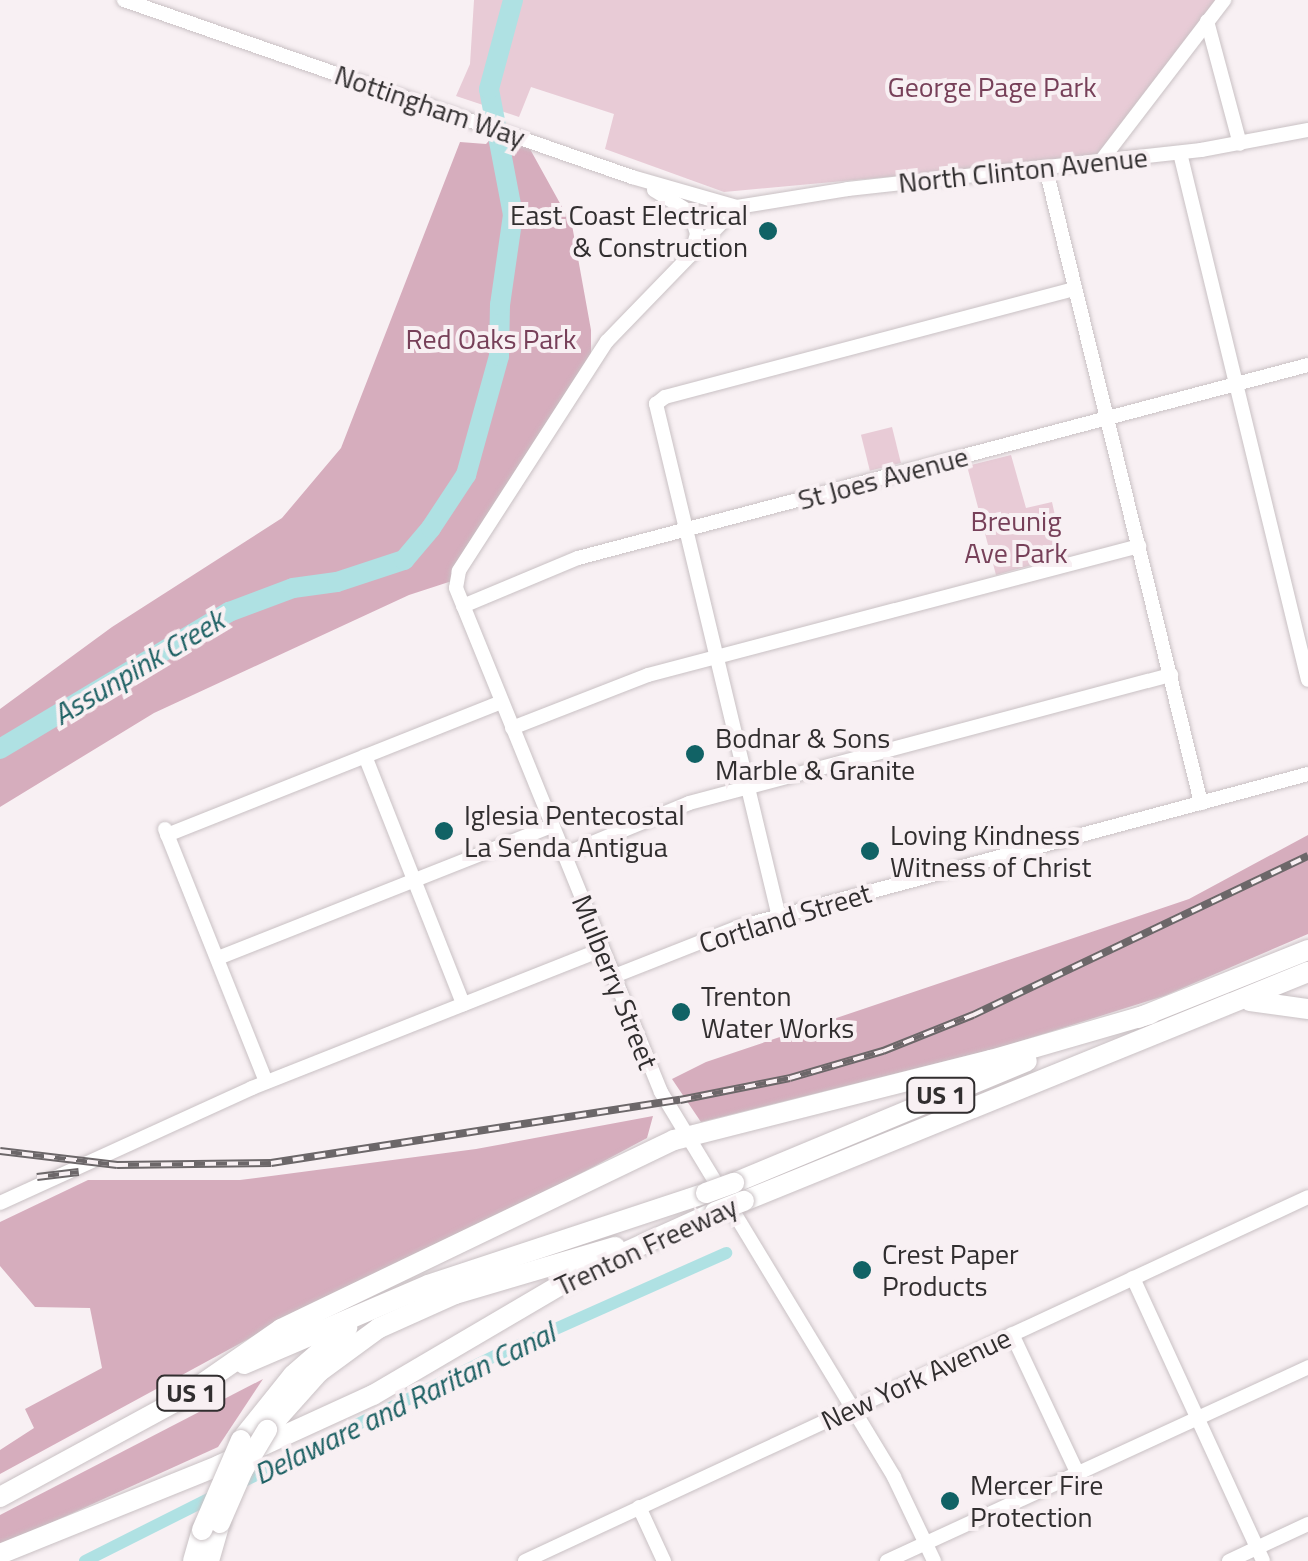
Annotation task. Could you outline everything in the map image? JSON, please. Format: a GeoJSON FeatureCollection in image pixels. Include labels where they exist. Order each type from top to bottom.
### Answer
{"type":"FeatureCollection","features":[{"type":"Feature","properties":{"kind":"highway","name":"Trenton Freeway"},"geometry":{"type":"LineString","coordinates":[[739,1192],[1308,950]]}},
{"type":"Feature","properties":{"kind":"highway","name":"Trenton Freeway"},"geometry":{"type":"LineString","coordinates":[[0,1497],[228,1371],[444,1280],[710,1203],[1308,972]]}},
{"type":"Feature","properties":{"kind":"highway"},"geometry":{"type":"LineString","coordinates":[[1238,1002],[1281,1002],[1308,1009]]}},
{"type":"Feature","properties":{"kind":"highway"},"geometry":{"type":"LineString","coordinates":[[176,1402],[281,1330],[663,1145],[1150,1014]]}},
{"type":"Feature","properties":{"kind":"highway","name":"Trenton Freeway"},"geometry":{"type":"LineString","coordinates":[[0,1554],[220,1465],[373,1395],[550,1290],[660,1235],[710,1203]]}},
{"type":"Feature","properties":{"kind":"highway"},"geometry":{"type":"LineString","coordinates":[[193,1561],[267,1430],[335,1359],[404,1315],[502,1278],[660,1235]]}},
{"type":"Feature","properties":{"kind":"highway"},"geometry":{"type":"LineString","coordinates":[[209,1561],[211,1526],[241,1440],[293,1375],[326,1344],[378,1308]]}},
{"type":"Feature","properties":{"kind":"street","name":"Nottingham Way"},"geometry":{"type":"LineString","coordinates":[[124,0],[632,176],[737,208]]}},
{"type":"Feature","properties":{"kind":"street"},"geometry":{"type":"LineString","coordinates":[[1101,161],[1224,0]]}},
{"type":"Feature","properties":{"kind":"street"},"geometry":{"type":"LineString","coordinates":[[1206,21],[1240,144]]}},
{"type":"Feature","properties":{"kind":"street","name":"North Clinton Avenue"},"geometry":{"type":"LineString","coordinates":[[737,208],[848,189],[1180,153],[1308,130]]}},
{"type":"Feature","properties":{"kind":"street"},"geometry":{"type":"LineString","coordinates":[[1180,153],[1308,680]]}},
{"type":"Feature","properties":{"kind":"street"},"geometry":{"type":"LineString","coordinates":[[1046,169],[1201,803]]}},
{"type":"Feature","properties":{"kind":"street"},"geometry":{"type":"LineString","coordinates":[[632,176],[690,212],[698,234],[690,259]]}},
{"type":"Feature","properties":{"kind":"street","name":"Mulberry Street"},"geometry":{"type":"LineString","coordinates":[[737,208],[607,341],[458,571],[456,588],[652,1072],[894,1478],[934,1561]]}},
{"type":"Feature","properties":{"kind":"street"},"geometry":{"type":"LineString","coordinates":[[780,916],[655,408],[665,397],[1075,289]]}},
{"type":"Feature","properties":{"kind":"street","name":"St Joes Avenue"},"geometry":{"type":"LineString","coordinates":[[463,606],[578,558],[1308,365]]}},
{"type":"Feature","properties":{"kind":"street"},"geometry":{"type":"LineString","coordinates":[[512,728],[648,675],[1139,546]]}},
{"type":"Feature","properties":{"kind":"street"},"geometry":{"type":"LineString","coordinates":[[563,855],[689,804],[1171,675]]}},
{"type":"Feature","properties":{"kind":"street"},"geometry":{"type":"LineString","coordinates":[[266,1082],[166,832],[502,702]]}},
{"type":"Feature","properties":{"kind":"street"},"geometry":{"type":"LineString","coordinates":[[364,756],[463,1004]]}},
{"type":"Feature","properties":{"kind":"street","name":"Cortland Street"},"geometry":{"type":"LineString","coordinates":[[612,977],[739,927],[1308,774]]}},
{"type":"Feature","properties":{"kind":"street"},"geometry":{"type":"LineString","coordinates":[[218,958],[551,826]]}},
{"type":"Feature","properties":{"kind":"street"},"geometry":{"type":"LineString","coordinates":[[0,1203],[266,1082],[601,950]]}},
{"type":"Feature","properties":{"kind":"street","name":"New York Avenue"},"geometry":{"type":"LineString","coordinates":[[524,1561],[1308,1198]]}},
{"type":"Feature","properties":{"kind":"street"},"geometry":{"type":"LineString","coordinates":[[1132,1278],[1260,1554]]}},
{"type":"Feature","properties":{"kind":"street"},"geometry":{"type":"LineString","coordinates":[[1012,1334],[1077,1472]]}},
{"type":"Feature","properties":{"kind":"street"},"geometry":{"type":"LineString","coordinates":[[887,1561],[1308,1366]]}},
{"type":"Feature","properties":{"kind":"street"},"geometry":{"type":"LineString","coordinates":[[638,1507],[664,1561]]}},
{"type":"Feature","properties":{"kind":"street"},"geometry":{"type":"LineString","coordinates":[[1228,1561],[1260,1554],[1308,1524]]}},
{"type":"Feature","properties":{"kind":"green space","name":"George Page Park"},"geometry":{"type":"Polygon","coordinates":[[[474,0],[1218,0],[1219,6],[1110,162],[899,185],[898,176],[724,192],[605,149],[614,114],[531,87],[519,117],[456,96],[470,64],[474,0]]]}},
{"type":"Feature","properties":{"kind":"green space","name":"Red Oaks Park"},"geometry":{"type":"Polygon","coordinates":[[[500,123],[525,140],[572,225],[591,330],[591,369],[455,580],[409,595],[154,713],[0,807],[0,709],[112,627],[282,518],[341,448],[460,142],[486,144],[500,129],[500,123]]]}},
{"type":"Feature","properties":{"kind":"green space"},"geometry":{"type":"Polygon","coordinates":[[[892,427],[901,463],[870,471],[861,435],[892,427]]]}},
{"type":"Feature","properties":{"kind":"green space","name":"Breunig Ave Park"},"geometry":{"type":"Polygon","coordinates":[[[1011,455],[1026,508],[1052,502],[1064,556],[996,575],[967,466],[1011,455]]]}},
{"type":"Feature","properties":{"kind":"green space"},"geometry":{"type":"Polygon","coordinates":[[[1308,835],[1308,934],[1164,996],[1002,1047],[701,1122],[672,1079],[706,1062],[1189,899],[1308,835]]]}},
{"type":"Feature","properties":{"kind":"green space"},"geometry":{"type":"Polygon","coordinates":[[[653,1116],[647,1138],[533,1199],[283,1320],[0,1474],[0,1450],[34,1428],[25,1409],[102,1368],[90,1308],[35,1307],[0,1266],[0,1222],[88,1180],[240,1180],[476,1149],[653,1116]]]}},
{"type":"Feature","properties":{"kind":"green space"},"geometry":{"type":"Polygon","coordinates":[[[263,1379],[218,1447],[0,1546],[0,1515],[263,1379]]]}},
{"type":"Feature","properties":{"kind":"waterway","name":"Assunpink Creek"},"geometry":{"type":"LineString","coordinates":[[0,749],[229,612],[293,588],[337,582],[404,560],[431,528],[466,475],[499,356],[500,305],[513,215],[489,89],[513,0]]}},
{"type":"Feature","properties":{"kind":"waterway","name":"Delaware and Raritan Canal"},"geometry":{"type":"LineString","coordinates":[[236,1485],[497,1355],[726,1253]]}},
{"type":"Feature","properties":{"kind":"waterway","name":"Delaware and Raritan Canal"},"geometry":{"type":"LineString","coordinates":[[85,1561],[218,1494]]}},
{"type":"Feature","properties":{"kind":"railway"},"geometry":{"type":"LineString","coordinates":[[0,1151],[117,1165],[271,1163],[680,1100],[790,1078],[883,1051],[973,1015],[1308,856]]}},
{"type":"Feature","properties":{"kind":"railway"},"geometry":{"type":"LineString","coordinates":[[37,1177],[79,1172]]}},
{"type":"Feature","properties":{"kind":"place","name":"East Coast Electrical & Construction"},"geometry":{"type":"Point","coordinates":[768,231]}},
{"type":"Feature","properties":{"kind":"place","name":"Bodnar & Sons Marble & Granite"},"geometry":{"type":"Point","coordinates":[695,754]}},
{"type":"Feature","properties":{"kind":"place","name":"Iglesia Pentecostal La Senda Antigua"},"geometry":{"type":"Point","coordinates":[444,831]}},
{"type":"Feature","properties":{"kind":"place","name":"Loving Kindness Witness of Christ"},"geometry":{"type":"Point","coordinates":[870,851]}},
{"type":"Feature","properties":{"kind":"place","name":"Trenton Water Works"},"geometry":{"type":"Point","coordinates":[681,1012]}},
{"type":"Feature","properties":{"kind":"place","name":"Crest Paper Products"},"geometry":{"type":"Point","coordinates":[862,1270]}},
{"type":"Feature","properties":{"kind":"place","name":"Mercer Fire Protection"},"geometry":{"type":"Point","coordinates":[950,1501]}}]}
